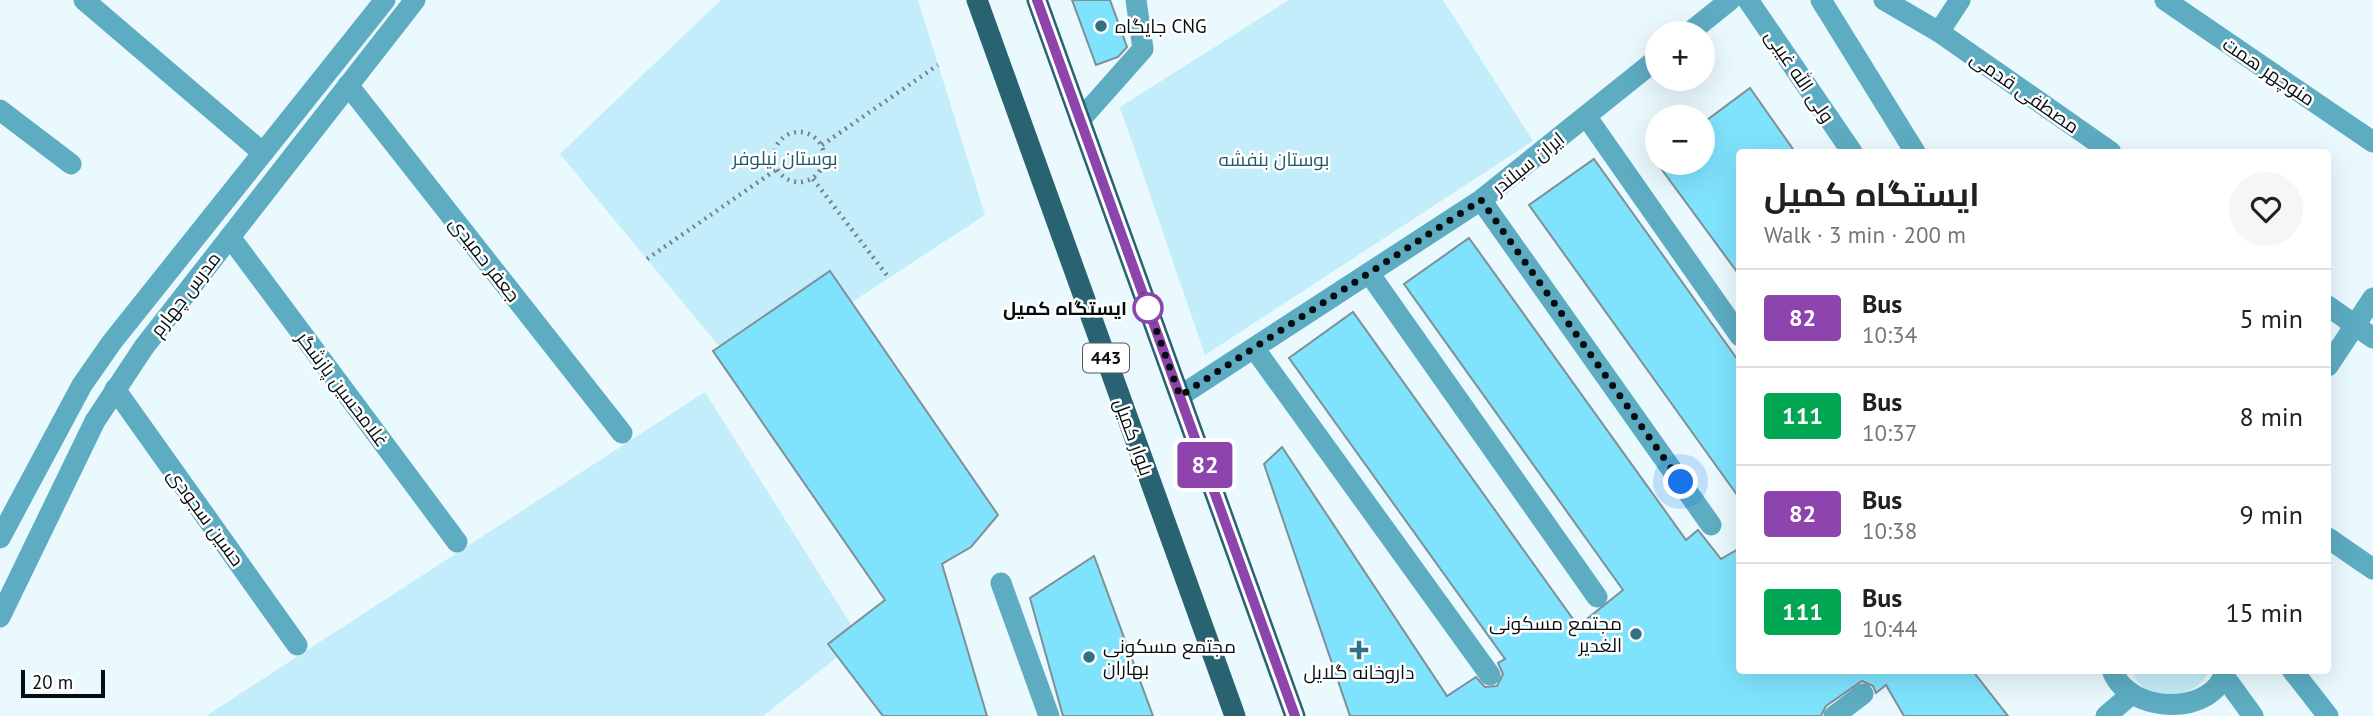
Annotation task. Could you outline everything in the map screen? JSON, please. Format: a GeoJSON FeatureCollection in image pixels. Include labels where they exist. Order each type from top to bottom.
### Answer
{"type":"FeatureCollection","features":[{"type":"Feature","properties":{"kind":"main road","name":"بلوار کمیل"},"geometry":{"type":"LineString","coordinates":[[977,0],[1235,716]]}},
{"type":"Feature","properties":{"kind":"main road"},"geometry":{"type":"LineString","coordinates":[[1037,0],[1295,716]]}},
{"type":"Feature","properties":{"kind":"street"},"geometry":{"type":"LineString","coordinates":[[85,0],[263,153]]}},
{"type":"Feature","properties":{"kind":"street","name":"مدرس چهارم"},"geometry":{"type":"LineString","coordinates":[[0,538],[82,385],[173,263],[386,0]]}},
{"type":"Feature","properties":{"kind":"street","name":"مدرس چهارم"},"geometry":{"type":"LineString","coordinates":[[0,617],[94,422],[115,389],[415,0]]}},
{"type":"Feature","properties":{"kind":"street"},"geometry":{"type":"LineString","coordinates":[[1080,120],[1143,49],[1136,0]]}},
{"type":"Feature","properties":{"kind":"street"},"geometry":{"type":"LineString","coordinates":[[1704,21],[1730,0]]}},
{"type":"Feature","properties":{"kind":"street","name":"ولی الله غیبی"},"geometry":{"type":"LineString","coordinates":[[1748,0],[1850,149]]}},
{"type":"Feature","properties":{"kind":"street"},"geometry":{"type":"LineString","coordinates":[[1821,0],[1913,149]]}},
{"type":"Feature","properties":{"kind":"street","name":"مصطفی قدمی"},"geometry":{"type":"LineString","coordinates":[[1884,0],[1939,32],[2107,149]]}},
{"type":"Feature","properties":{"kind":"street"},"geometry":{"type":"LineString","coordinates":[[1939,32],[1960,0]]}},
{"type":"Feature","properties":{"kind":"street","name":"منوچهر همت"},"geometry":{"type":"LineString","coordinates":[[2165,0],[2373,142]]}},
{"type":"Feature","properties":{"kind":"street","name":"ایران سیلندر"},"geometry":{"type":"LineString","coordinates":[[1180,396],[1481,200],[1645,69]]}},
{"type":"Feature","properties":{"kind":"street","name":"جعفر حمیدی"},"geometry":{"type":"LineString","coordinates":[[348,85],[622,433]]}},
{"type":"Feature","properties":{"kind":"street"},"geometry":{"type":"LineString","coordinates":[[0,110],[71,164]]}},
{"type":"Feature","properties":{"kind":"street"},"geometry":{"type":"LineString","coordinates":[[1586,116],[1736,330]]}},
{"type":"Feature","properties":{"kind":"street"},"geometry":{"type":"LineString","coordinates":[[1481,200],[1711,525]]}},
{"type":"Feature","properties":{"kind":"street","name":"غلامحسین پازشگر"},"geometry":{"type":"LineString","coordinates":[[230,237],[457,542]]}},
{"type":"Feature","properties":{"kind":"street"},"geometry":{"type":"LineString","coordinates":[[1369,273],[1597,597]]}},
{"type":"Feature","properties":{"kind":"street"},"geometry":{"type":"LineString","coordinates":[[2331,361],[2373,298]]}},
{"type":"Feature","properties":{"kind":"street"},"geometry":{"type":"LineString","coordinates":[[2331,308],[2373,338]]}},
{"type":"Feature","properties":{"kind":"street"},"geometry":{"type":"LineString","coordinates":[[1254,348],[1490,674]]}},
{"type":"Feature","properties":{"kind":"street","name":"حسین سجودی"},"geometry":{"type":"LineString","coordinates":[[115,389],[297,645]]}},
{"type":"Feature","properties":{"kind":"street"},"geometry":{"type":"LineString","coordinates":[[2331,540],[2373,569]]}},
{"type":"Feature","properties":{"kind":"street"},"geometry":{"type":"LineString","coordinates":[[1001,583],[1049,716]]}},
{"type":"Feature","properties":{"kind":"street"},"geometry":{"type":"LineString","coordinates":[[2113,674],[2127,698],[2143,710],[2162,716],[2182,714],[2200,707],[2215,693],[2224,674]]}},
{"type":"Feature","properties":{"kind":"street"},"geometry":{"type":"LineString","coordinates":[[2226,674],[2253,716]]}},
{"type":"Feature","properties":{"kind":"street"},"geometry":{"type":"LineString","coordinates":[[2295,674],[2328,716]]}},
{"type":"Feature","properties":{"kind":"street"},"geometry":{"type":"LineString","coordinates":[[1834,716],[1863,694]]}},
{"type":"Feature","properties":{"kind":"street"},"geometry":{"type":"LineString","coordinates":[[2106,716],[2127,698]]}},
{"type":"Feature","properties":{"kind":"path"},"geometry":{"type":"LineString","coordinates":[[822,145],[939,65]]}},
{"type":"Feature","properties":{"kind":"path"},"geometry":{"type":"LineString","coordinates":[[791,133],[808,133],[822,145],[823,167],[813,179],[805,183],[789,181],[777,169],[774,152],[783,137],[791,133]]}},
{"type":"Feature","properties":{"kind":"path"},"geometry":{"type":"LineString","coordinates":[[647,259],[777,169]]}},
{"type":"Feature","properties":{"kind":"path"},"geometry":{"type":"LineString","coordinates":[[813,179],[889,278]]}},
{"type":"Feature","properties":{"kind":"green space","name":"بوستان نیلوفر"},"geometry":{"type":"Polygon","coordinates":[[[721,0],[918,0],[985,215],[742,374],[560,154],[721,0]]]}},
{"type":"Feature","properties":{"kind":"green space","name":"بوستان بنفشه"},"geometry":{"type":"Polygon","coordinates":[[[1289,0],[1443,0],[1533,141],[1205,355],[1120,107],[1289,0]]]}},
{"type":"Feature","properties":{"kind":"green space"},"geometry":{"type":"Polygon","coordinates":[[[705,392],[860,639],[763,716],[206,716],[705,392]]]}},
{"type":"Feature","properties":{"kind":"green space"},"geometry":{"type":"Polygon","coordinates":[[[2134,674],[2207,674],[2192,689],[2170,696],[2147,691],[2134,674]]]}},
{"type":"Feature","properties":{"kind":"building","name":"جایگاه CNG"},"geometry":{"type":"Polygon","coordinates":[[[1072,0],[1110,0],[1127,47],[1118,57],[1096,65],[1072,0]]]}},
{"type":"Feature","properties":{"kind":"building"},"geometry":{"type":"Polygon","coordinates":[[[1750,88],[1793,149],[1736,149],[1736,271],[1666,175],[1715,175],[1715,114],[1750,88]]]}},
{"type":"Feature","properties":{"kind":"building"},"geometry":{"type":"Polygon","coordinates":[[[1594,159],[1736,357],[1736,493],[1529,205],[1594,159]]]}},
{"type":"Feature","properties":{"kind":"building"},"geometry":{"type":"Polygon","coordinates":[[[1469,238],[1686,540],[1698,530],[1721,559],[1736,550],[1736,674],[1975,674],[2008,716],[1904,716],[1886,685],[1876,693],[1873,686],[1862,681],[1826,706],[1821,716],[1350,716],[1264,464],[1282,447],[1447,696],[1476,677],[1485,687],[1497,686],[1503,674],[1498,663],[1505,659],[1289,358],[1353,312],[1578,626],[1623,590],[1404,284],[1469,238]]]}},
{"type":"Feature","properties":{"kind":"building"},"geometry":{"type":"Polygon","coordinates":[[[830,271],[998,515],[971,547],[942,564],[987,716],[883,716],[828,644],[885,600],[713,351],[830,271]]]}},
{"type":"Feature","properties":{"kind":"building","name":"مجتمع مسکونی بهاران"},"geometry":{"type":"Polygon","coordinates":[[[1094,556],[1153,716],[1063,716],[1030,598],[1094,556]]]}},
{"type":"Feature","properties":{"kind":"bus line","name":"82"},"geometry":{"type":"LineString","coordinates":[[1037,0],[1295,716]]}},
{"type":"Feature","properties":{"kind":"place","name":"جایگاه CNG"},"geometry":{"type":"Point","coordinates":[1101,26]}},
{"type":"Feature","properties":{"kind":"place","name":"ایستگاه کمیل"},"geometry":{"type":"Point","coordinates":[1148,308]}},
{"type":"Feature","properties":{"kind":"place","name":"مجتمع مسکونی الغدیر"},"geometry":{"type":"Point","coordinates":[1636,634]}},
{"type":"Feature","properties":{"kind":"place","name":"داروخانه گلایل"},"geometry":{"type":"Point","coordinates":[1359,650]}},
{"type":"Feature","properties":{"kind":"place","name":"مجتمع مسکونی بهاران"},"geometry":{"type":"Point","coordinates":[1089,657]}},
{"type":"Feature","properties":{"kind":"route"},"geometry":{"type":"LineString","coordinates":[[1148,308],[1144,296],[1180,396],[1481,200],[1681,482]]}}]}
